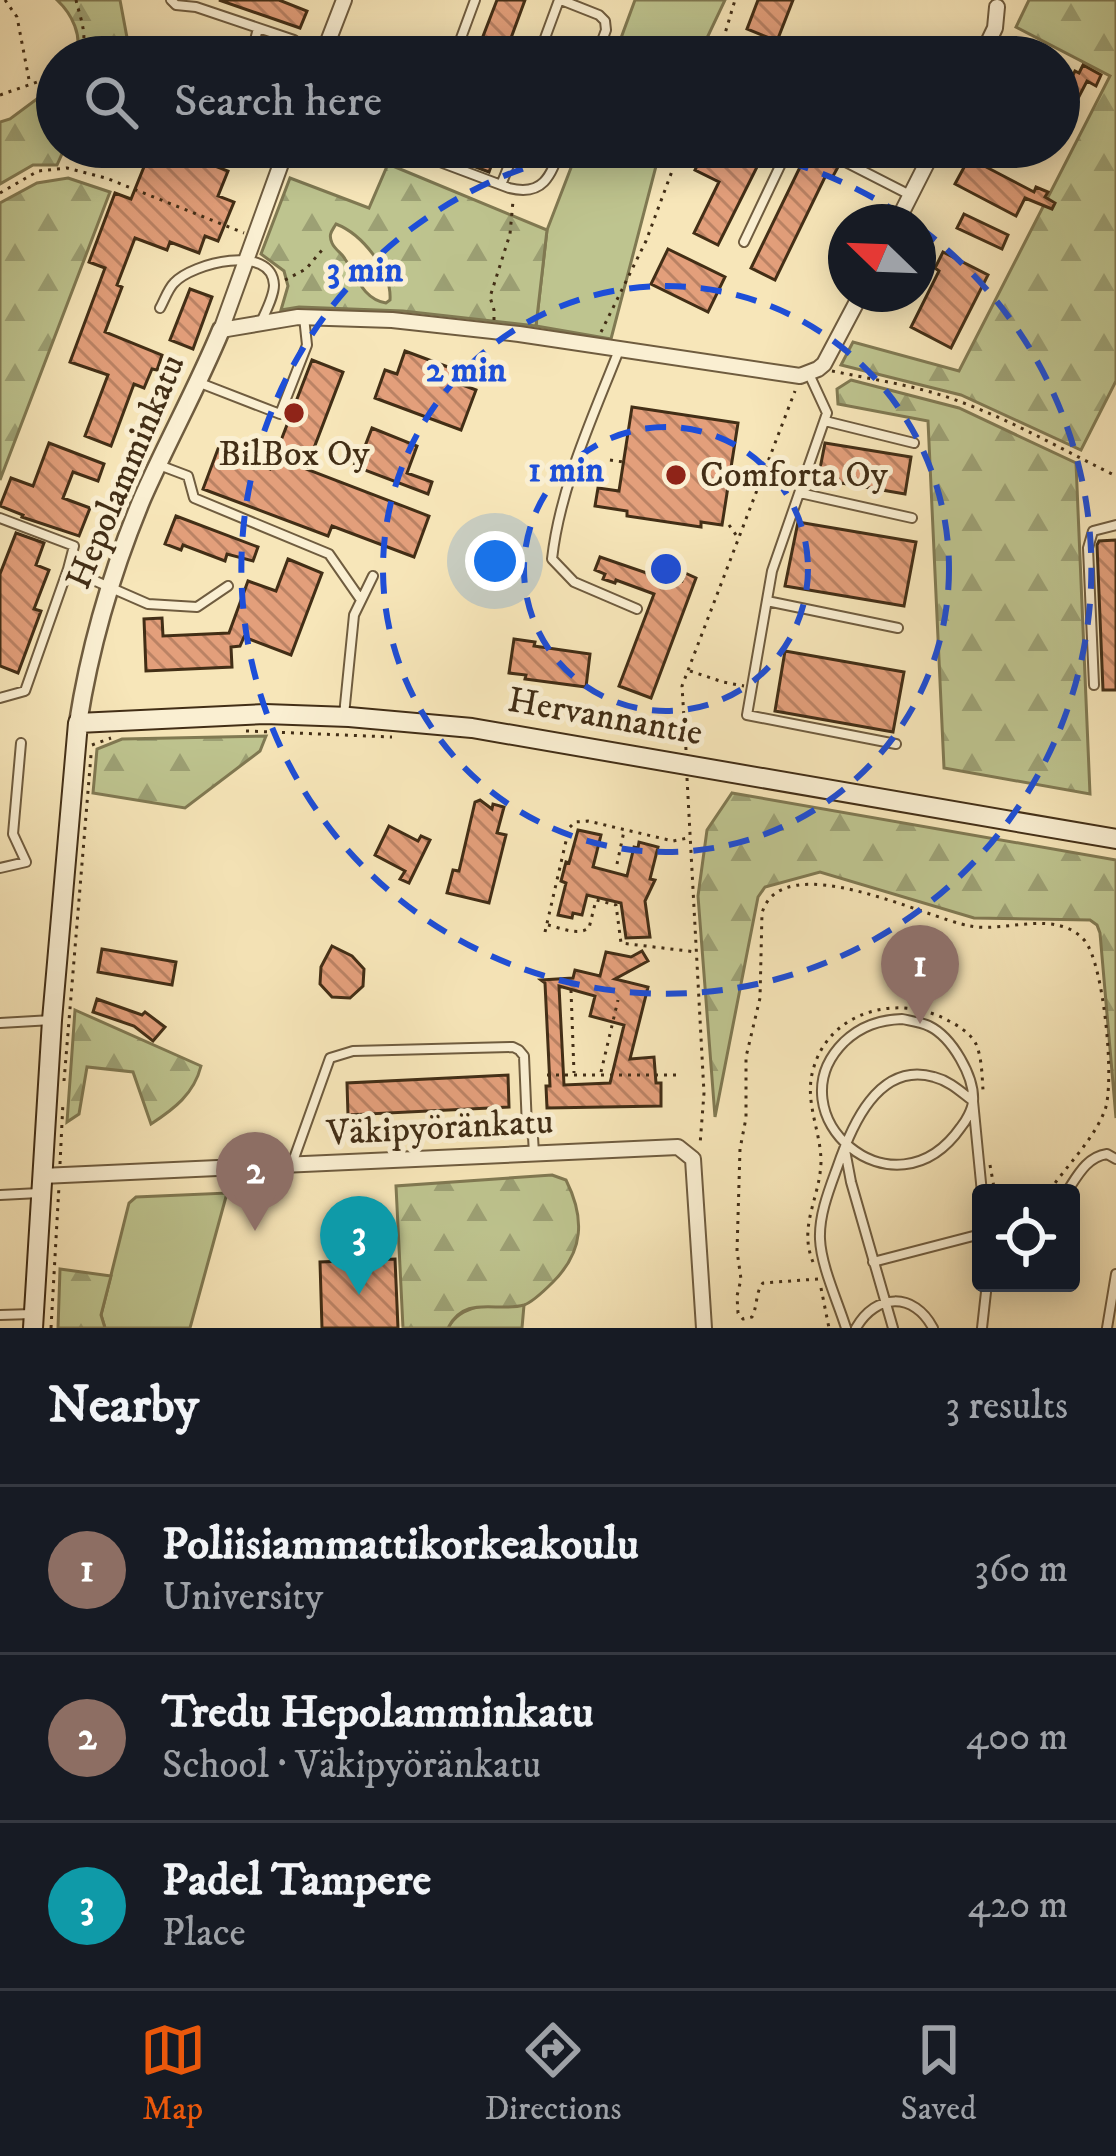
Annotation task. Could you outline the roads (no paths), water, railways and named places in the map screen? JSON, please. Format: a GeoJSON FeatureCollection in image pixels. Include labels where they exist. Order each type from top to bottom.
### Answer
{"type":"FeatureCollection","features":[{"type":"Feature","properties":{"kind":"main road","name":"Hervannantie"},"geometry":{"type":"LineString","coordinates":[[78,723],[265,714],[472,728],[1116,839]]}},
{"type":"Feature","properties":{"kind":"main road","name":"Hepolamminkatu"},"geometry":{"type":"LineString","coordinates":[[33,1321],[47,1182],[52,1020],[78,723]]}},
{"type":"Feature","properties":{"kind":"street"},"geometry":{"type":"LineString","coordinates":[[330,36],[344,0]]}},
{"type":"Feature","properties":{"kind":"street"},"geometry":{"type":"LineString","coordinates":[[991,36],[997,7]]}},
{"type":"Feature","properties":{"kind":"street"},"geometry":{"type":"LineString","coordinates":[[221,330],[280,168]]}},
{"type":"Feature","properties":{"kind":"street"},"geometry":{"type":"LineString","coordinates":[[906,204],[924,168]]}},
{"type":"Feature","properties":{"kind":"street"},"geometry":{"type":"LineString","coordinates":[[813,371],[831,352],[852,312]]}},
{"type":"Feature","properties":{"kind":"street","name":"Hepolamminkatu"},"geometry":{"type":"LineString","coordinates":[[78,723],[110,586],[158,465],[221,330],[304,316],[392,320],[493,330],[787,374],[813,371]]}},
{"type":"Feature","properties":{"kind":"street","name":"Väkipyöränkatu"},"geometry":{"type":"LineString","coordinates":[[47,1182],[678,1147],[693,1159],[704,1328]]}},
{"type":"Feature","properties":{"kind":"lane"},"geometry":{"type":"LineString","coordinates":[[171,0],[282,36]]}},
{"type":"Feature","properties":{"kind":"lane"},"geometry":{"type":"LineString","coordinates":[[462,36],[475,0]]}},
{"type":"Feature","properties":{"kind":"lane"},"geometry":{"type":"LineString","coordinates":[[546,36],[560,0],[599,15],[605,21],[604,36]]}},
{"type":"Feature","properties":{"kind":"lane"},"geometry":{"type":"LineString","coordinates":[[256,36],[258,28]]}},
{"type":"Feature","properties":{"kind":"lane"},"geometry":{"type":"LineString","coordinates":[[461,168],[525,191],[542,184],[553,168]]}},
{"type":"Feature","properties":{"kind":"lane"},"geometry":{"type":"LineString","coordinates":[[501,185],[508,168]]}},
{"type":"Feature","properties":{"kind":"lane"},"geometry":{"type":"LineString","coordinates":[[743,242],[779,168]]}},
{"type":"Feature","properties":{"kind":"lane"},"geometry":{"type":"LineString","coordinates":[[858,168],[911,195]]}},
{"type":"Feature","properties":{"kind":"lane"},"geometry":{"type":"LineString","coordinates":[[160,308],[176,280],[222,258],[247,261],[260,264],[273,278],[274,288],[260,323]]}},
{"type":"Feature","properties":{"kind":"lane"},"geometry":{"type":"LineString","coordinates":[[199,382],[280,414],[307,345],[304,316]]}},
{"type":"Feature","properties":{"kind":"lane"},"geometry":{"type":"LineString","coordinates":[[620,349],[556,525],[552,559],[574,582],[637,609]]}},
{"type":"Feature","properties":{"kind":"lane"},"geometry":{"type":"LineString","coordinates":[[813,371],[827,413],[772,571],[747,715],[896,744]]}},
{"type":"Feature","properties":{"kind":"lane"},"geometry":{"type":"LineString","coordinates":[[825,421],[914,443]]}},
{"type":"Feature","properties":{"kind":"lane"},"geometry":{"type":"LineString","coordinates":[[158,465],[188,476],[194,498],[329,554],[361,600]]}},
{"type":"Feature","properties":{"kind":"lane"},"geometry":{"type":"LineString","coordinates":[[800,493],[912,518]]}},
{"type":"Feature","properties":{"kind":"lane"},"geometry":{"type":"LineString","coordinates":[[0,518],[74,546],[25,691],[0,698]]}},
{"type":"Feature","properties":{"kind":"lane"},"geometry":{"type":"LineString","coordinates":[[1094,685],[1088,548],[1093,531],[1116,525]]}},
{"type":"Feature","properties":{"kind":"lane"},"geometry":{"type":"LineString","coordinates":[[68,569],[148,604],[197,607],[228,586]]}},
{"type":"Feature","properties":{"kind":"lane"},"geometry":{"type":"LineString","coordinates":[[344,717],[354,615],[373,576]]}},
{"type":"Feature","properties":{"kind":"lane"},"geometry":{"type":"LineString","coordinates":[[767,602],[898,628]]}},
{"type":"Feature","properties":{"kind":"lane"},"geometry":{"type":"LineString","coordinates":[[0,868],[26,862],[13,834],[21,742]]}},
{"type":"Feature","properties":{"kind":"lane"},"geometry":{"type":"LineString","coordinates":[[893,1328],[844,1146],[824,1101],[829,1064],[853,1034],[882,1019],[916,1022],[946,1037],[965,1068],[973,1101],[981,1184]]}},
{"type":"Feature","properties":{"kind":"lane"},"geometry":{"type":"LineString","coordinates":[[0,1024],[52,1020]]}},
{"type":"Feature","properties":{"kind":"lane"},"geometry":{"type":"LineString","coordinates":[[291,1165],[330,1058],[353,1051],[519,1050],[524,1056],[527,1127],[534,1153]]}},
{"type":"Feature","properties":{"kind":"lane"},"geometry":{"type":"LineString","coordinates":[[846,1328],[820,1234],[844,1146],[860,1112],[892,1083],[912,1076],[930,1075],[949,1082],[973,1101]]}},
{"type":"Feature","properties":{"kind":"lane"},"geometry":{"type":"LineString","coordinates":[[844,1146],[884,1164],[923,1160],[960,1130],[973,1101]]}},
{"type":"Feature","properties":{"kind":"lane"},"geometry":{"type":"LineString","coordinates":[[1072,1184],[1098,1155],[1116,1159]]}},
{"type":"Feature","properties":{"kind":"lane"},"geometry":{"type":"LineString","coordinates":[[0,1195],[47,1182]]}},
{"type":"Feature","properties":{"kind":"lane"},"geometry":{"type":"LineString","coordinates":[[873,1262],[972,1236]]}},
{"type":"Feature","properties":{"kind":"lane"},"geometry":{"type":"LineString","coordinates":[[1107,1328],[1116,1274]]}},
{"type":"Feature","properties":{"kind":"lane"},"geometry":{"type":"LineString","coordinates":[[982,1328],[986,1292]]}},
{"type":"Feature","properties":{"kind":"lane"},"geometry":{"type":"LineString","coordinates":[[856,1328],[868,1311],[898,1301],[927,1316],[933,1328]]}},
{"type":"Feature","properties":{"kind":"lane"},"geometry":{"type":"LineString","coordinates":[[0,1315],[33,1321]]}},
{"type":"Feature","properties":{"kind":"place","name":"BilBox Oy"},"geometry":{"type":"Point","coordinates":[294,413]}},
{"type":"Feature","properties":{"kind":"place","name":"Comforta Oy"},"geometry":{"type":"Point","coordinates":[676,475]}},
{"type":"Feature","properties":{"kind":"place","name":"Poliisiammattikorkeakoulu"},"geometry":{"type":"Point","coordinates":[920,1024]}},
{"type":"Feature","properties":{"kind":"place","name":"Tredu Hepolamminkatu"},"geometry":{"type":"Point","coordinates":[255,1231]}},
{"type":"Feature","properties":{"kind":"place","name":"Padel Tampere"},"geometry":{"type":"Point","coordinates":[359,1295]}}]}
